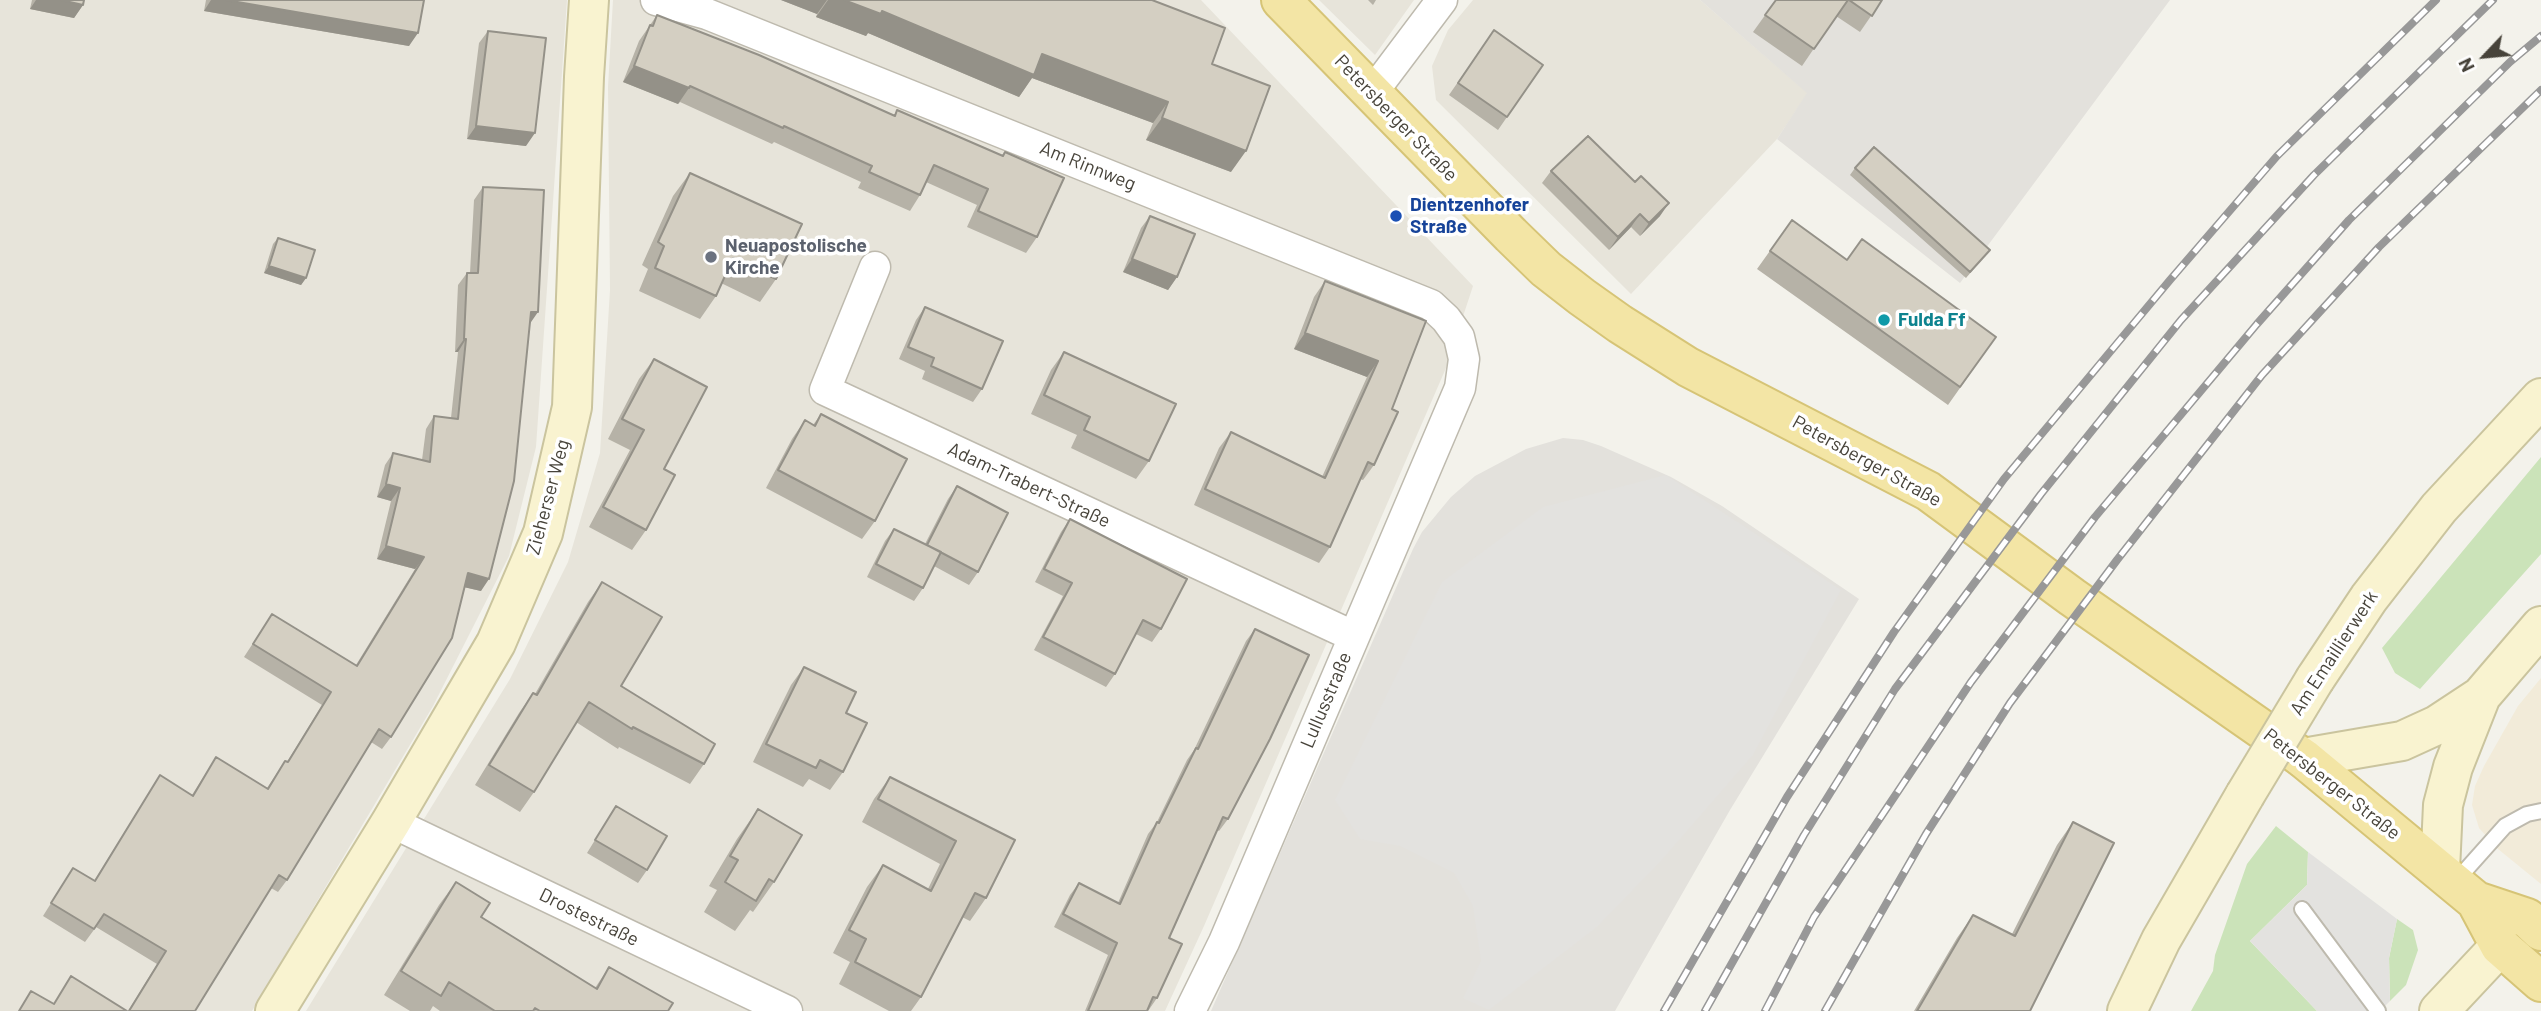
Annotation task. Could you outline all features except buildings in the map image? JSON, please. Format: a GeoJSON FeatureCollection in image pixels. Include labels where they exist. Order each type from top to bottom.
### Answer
{"type":"FeatureCollection","features":[{"type":"Feature","properties":{"kind":"main road","name":"Zieherser Weg"},"geometry":{"type":"LineString","coordinates":[[275,1011],[391,822],[496,643],[542,533],[572,407],[589,0]]}},
{"type":"Feature","properties":{"kind":"main road","name":"Petersberger Straße"},"geometry":{"type":"LineString","coordinates":[[1280,0],[1546,269],[1620,324],[1721,385],[1928,491],[2071,597],[2303,758],[2457,884],[2527,918],[2541,931]]}},
{"type":"Feature","properties":{"kind":"main road","name":"Am Emaillierwerk"},"geometry":{"type":"LineString","coordinates":[[2127,1011],[2161,940],[2245,795],[2315,679],[2369,598],[2431,519],[2541,398]]}},
{"type":"Feature","properties":{"kind":"main road"},"geometry":{"type":"LineString","coordinates":[[2303,758],[2402,741],[2437,726],[2481,696],[2541,625]]}},
{"type":"Feature","properties":{"kind":"main road"},"geometry":{"type":"LineString","coordinates":[[2457,884],[2443,805],[2453,767],[2481,696]]}},
{"type":"Feature","properties":{"kind":"main road","name":"Petersberger Straße"},"geometry":{"type":"LineString","coordinates":[[2457,884],[2500,946],[2541,982]]}},
{"type":"Feature","properties":{"kind":"main road"},"geometry":{"type":"LineString","coordinates":[[2439,1011],[2500,946]]}},
{"type":"Feature","properties":{"kind":"street","name":"Am Rinnweg"},"geometry":{"type":"LineString","coordinates":[[656,0],[707,14],[1431,305],[1459,337],[1464,359],[1460,388]]}},
{"type":"Feature","properties":{"kind":"street"},"geometry":{"type":"LineString","coordinates":[[1372,93],[1442,0]]}},
{"type":"Feature","properties":{"kind":"street","name":"Adam-Trabert-Straße"},"geometry":{"type":"LineString","coordinates":[[875,267],[825,390],[1353,636]]}},
{"type":"Feature","properties":{"kind":"street","name":"Lullusstraße"},"geometry":{"type":"LineString","coordinates":[[1190,1011],[1224,942],[1460,388]]}},
{"type":"Feature","properties":{"kind":"street","name":"Drostestraße"},"geometry":{"type":"LineString","coordinates":[[391,822],[747,1003],[787,1011]]}},
{"type":"Feature","properties":{"kind":"lane"},"geometry":{"type":"LineString","coordinates":[[2457,884],[2505,826],[2527,814],[2541,811]]}},
{"type":"Feature","properties":{"kind":"lane"},"geometry":{"type":"LineString","coordinates":[[2302,909],[2378,1011]]}},
{"type":"Feature","properties":{"kind":"shaded area"},"geometry":{"type":"Polygon","coordinates":[[[0,0],[567,0],[536,447],[509,556],[433,706],[252,1011],[0,1011],[0,0]]]}},
{"type":"Feature","properties":{"kind":"shaded area"},"geometry":{"type":"Polygon","coordinates":[[[613,0],[1201,0],[1473,286],[1446,368],[1165,1011],[306,1011],[510,679],[568,562],[600,453],[610,290],[608,87],[613,0]]]}},
{"type":"Feature","properties":{"kind":"shaded area"},"geometry":{"type":"Polygon","coordinates":[[[1319,0],[1414,0],[1375,55],[1319,0]]]}},
{"type":"Feature","properties":{"kind":"shaded area"},"geometry":{"type":"Polygon","coordinates":[[[1473,0],[1700,0],[1808,93],[1777,139],[1631,294],[1436,100],[1432,66],[1448,30],[1473,0]]]}},
{"type":"Feature","properties":{"kind":"shaded area"},"geometry":{"type":"Polygon","coordinates":[[[1700,0],[2170,0],[1960,283],[1777,139],[1807,93],[1700,0]]]}},
{"type":"Feature","properties":{"kind":"shaded area"},"geometry":{"type":"Polygon","coordinates":[[[1563,438],[1583,440],[1601,446],[1671,477],[1722,506],[1859,599],[1730,810],[1615,1011],[1211,1011],[1422,532],[1451,497],[1475,476],[1526,449],[1563,438]]]}},
{"type":"Feature","properties":{"kind":"shaded area"},"geometry":{"type":"Polygon","coordinates":[[[1666,475],[1841,590],[1753,755],[1661,861],[1597,927],[1489,1010],[1463,998],[1481,961],[1473,906],[1454,873],[1400,846],[1360,839],[1335,800],[1442,582],[1543,507],[1666,475]]]}},
{"type":"Feature","properties":{"kind":"shaded area"},"geometry":{"type":"Polygon","coordinates":[[[2541,678],[2541,884],[2498,849],[2479,828],[2472,805],[2475,786],[2484,766],[2518,706],[2541,678]]]}},
{"type":"Feature","properties":{"kind":"shaded area"},"geometry":{"type":"Polygon","coordinates":[[[2308,852],[2397,919],[2389,958],[2390,1001],[2380,1011],[2317,1011],[2250,941],[2307,885],[2308,852]]]}},
{"type":"Feature","properties":{"kind":"green space"},"geometry":{"type":"Polygon","coordinates":[[[2541,457],[2541,554],[2420,689],[2395,673],[2382,648],[2541,457]]]}},
{"type":"Feature","properties":{"kind":"green space"},"geometry":{"type":"Polygon","coordinates":[[[2276,826],[2308,852],[2307,885],[2250,941],[2317,1011],[2191,1011],[2213,971],[2215,955],[2247,864],[2276,826]]]}},
{"type":"Feature","properties":{"kind":"green space"},"geometry":{"type":"Polygon","coordinates":[[[2397,919],[2413,930],[2418,950],[2406,985],[2390,1001],[2389,958],[2397,919]]]}},
{"type":"Feature","properties":{"kind":"railway"},"geometry":{"type":"LineString","coordinates":[[1664,1011],[1787,797],[1894,632],[2004,479],[2277,156],[2436,0]]}},
{"type":"Feature","properties":{"kind":"railway"},"geometry":{"type":"LineString","coordinates":[[1705,1011],[1804,835],[1895,689],[2041,494],[2181,320],[2314,175],[2493,0]]}},
{"type":"Feature","properties":{"kind":"railway"},"geometry":{"type":"LineString","coordinates":[[1765,1011],[1814,917],[1971,682],[2095,517],[2257,324],[2349,220],[2510,62],[2541,36]]}},
{"type":"Feature","properties":{"kind":"railway"},"geometry":{"type":"LineString","coordinates":[[1825,1011],[1926,834],[2010,703],[2117,560],[2262,375],[2379,247],[2541,90]]}},
{"type":"Feature","properties":{"kind":"place","name":"Dientzenhofer Straße"},"geometry":{"type":"Point","coordinates":[1396,216]}},
{"type":"Feature","properties":{"kind":"place","name":"Neuapostolische Kirche"},"geometry":{"type":"Point","coordinates":[711,257]}},
{"type":"Feature","properties":{"kind":"place","name":"Fulda Ff"},"geometry":{"type":"Point","coordinates":[1884,320]}}]}
